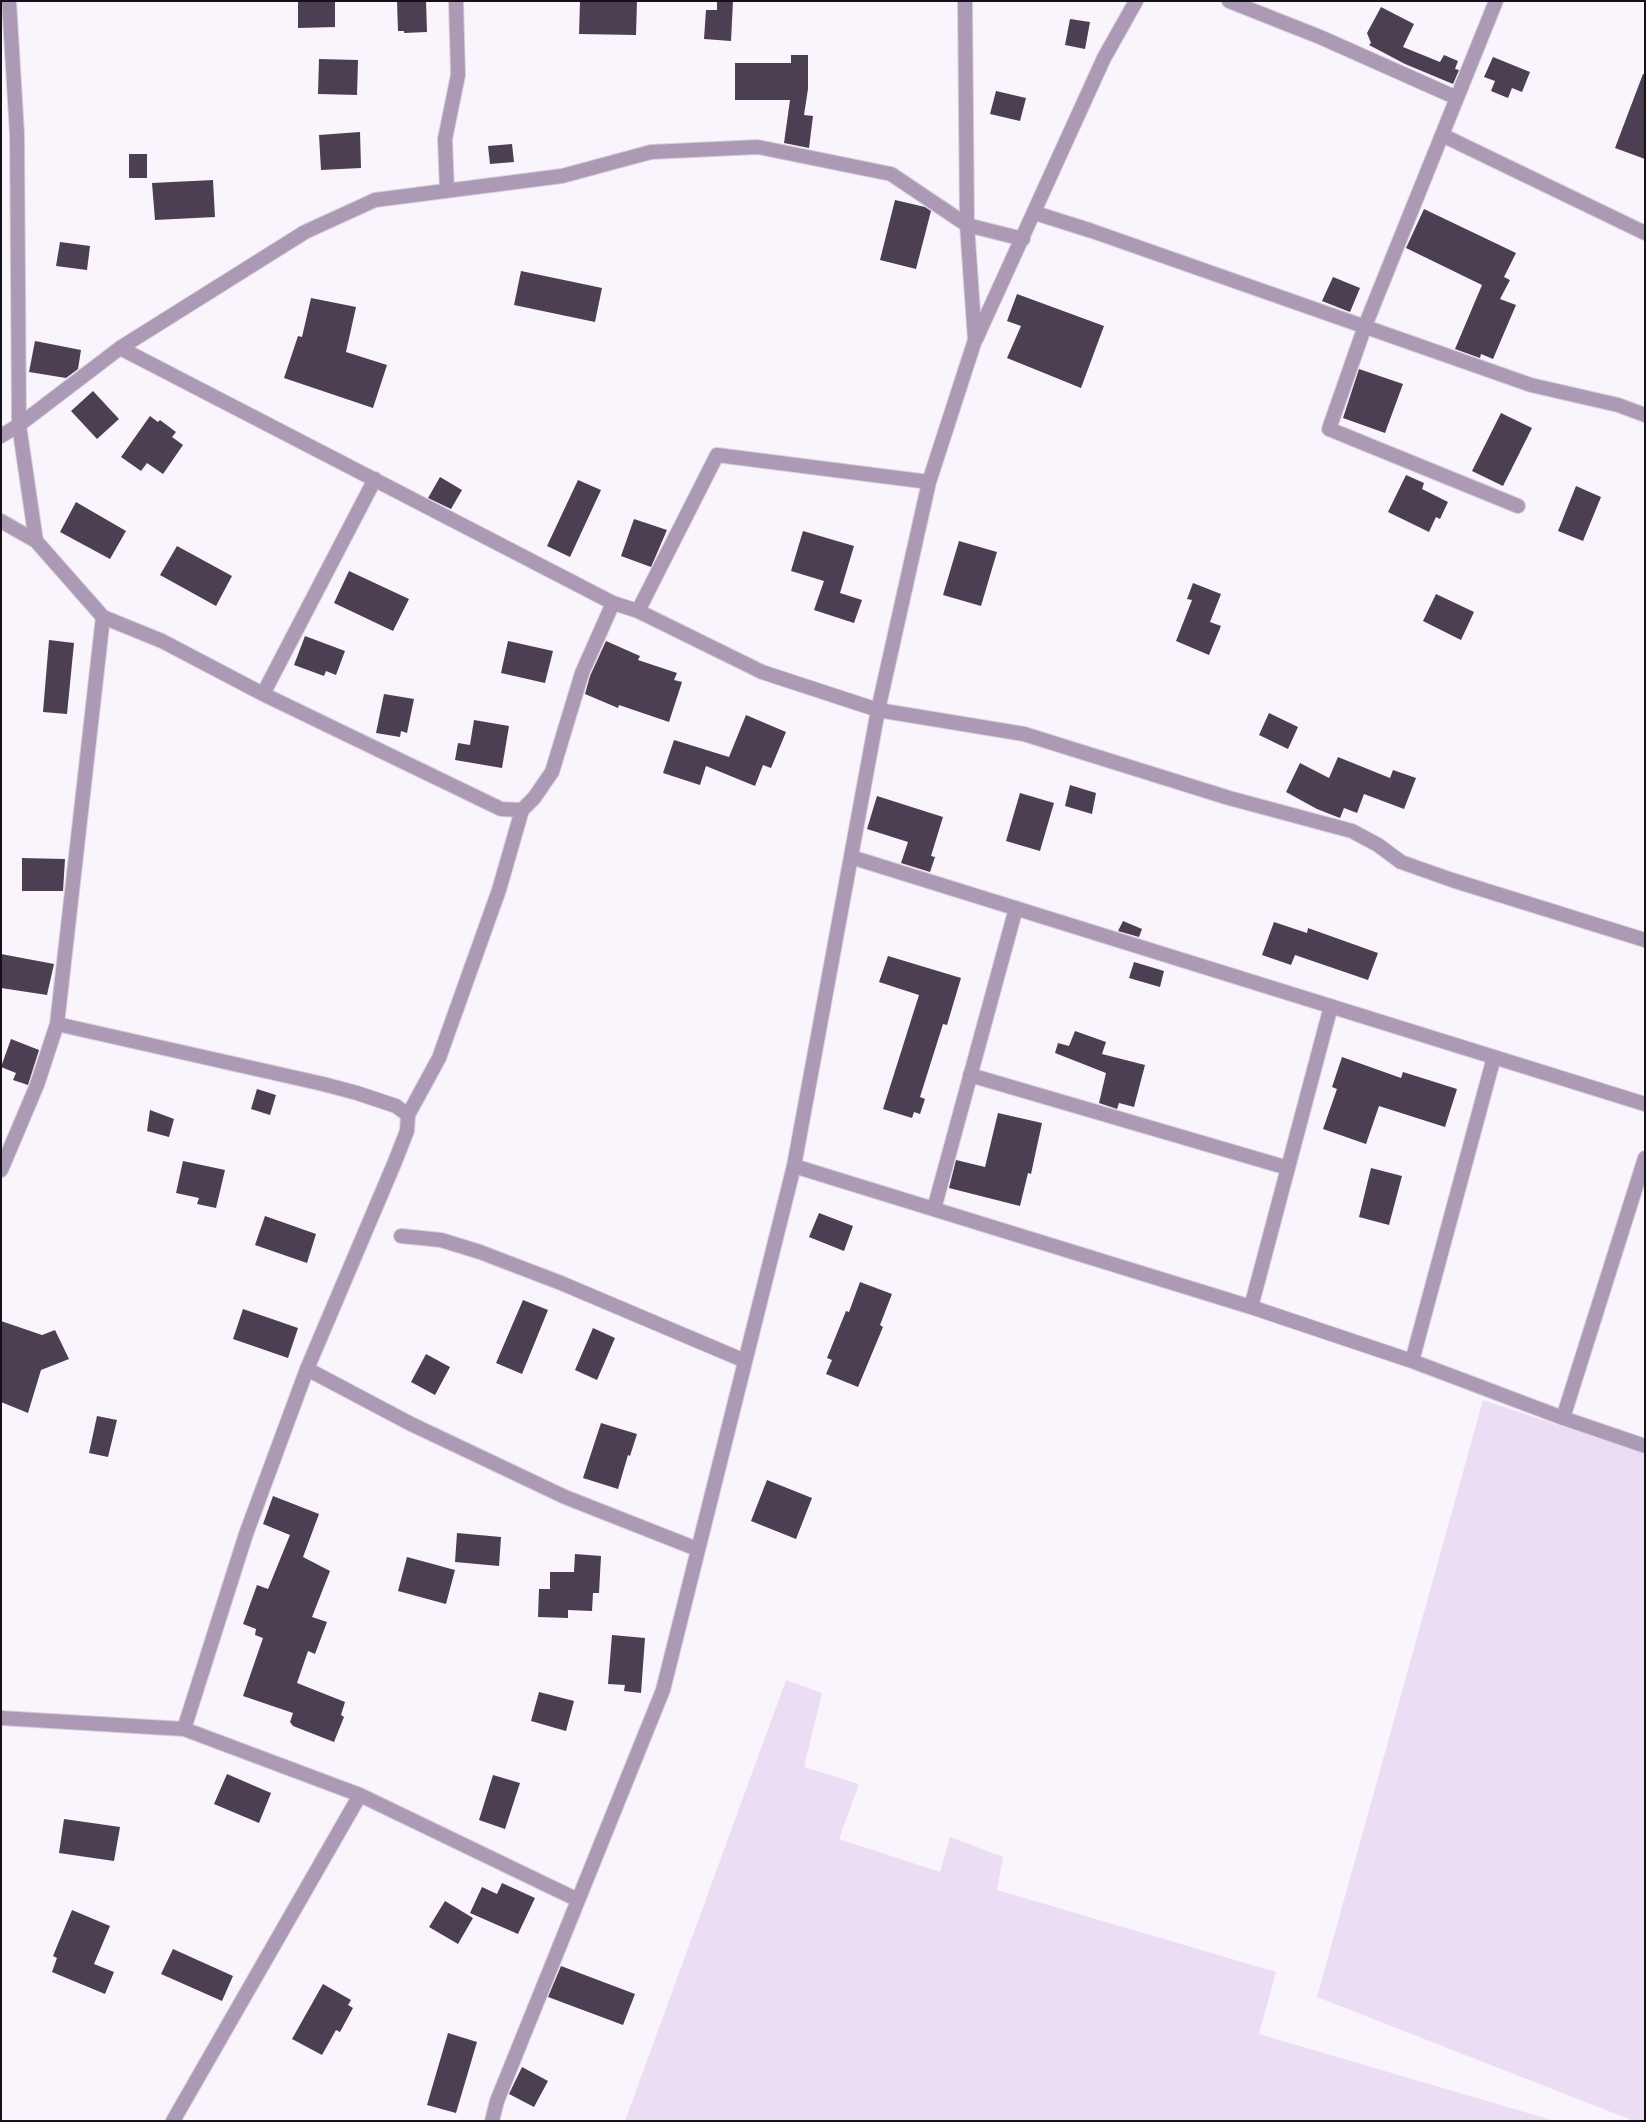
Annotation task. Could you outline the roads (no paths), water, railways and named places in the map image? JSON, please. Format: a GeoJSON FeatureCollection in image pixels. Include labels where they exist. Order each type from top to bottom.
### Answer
{"type":"FeatureCollection","features":[{"type":"Feature","properties":{"kind":"street"},"geometry":{"type":"LineString","coordinates":[[9,1],[17,134],[19,425],[36,541]]}},
{"type":"Feature","properties":{"kind":"street"},"geometry":{"type":"LineString","coordinates":[[448,191],[445,139],[458,75],[456,1]]}},
{"type":"Feature","properties":{"kind":"street"},"geometry":{"type":"LineString","coordinates":[[965,1],[967,225],[976,340]]}},
{"type":"Feature","properties":{"kind":"street"},"geometry":{"type":"LineString","coordinates":[[492,2121],[497,2101],[663,1690],[794,1166],[878,710],[930,482],[976,340],[1035,214],[1104,58],[1136,1]]}},
{"type":"Feature","properties":{"kind":"street"},"geometry":{"type":"LineString","coordinates":[[1229,1],[1320,37],[1457,98]]}},
{"type":"Feature","properties":{"kind":"street"},"geometry":{"type":"LineString","coordinates":[[1496,1],[1365,326],[1329,429],[1518,506]]}},
{"type":"Feature","properties":{"kind":"street"},"geometry":{"type":"LineString","coordinates":[[1442,135],[1645,233]]}},
{"type":"Feature","properties":{"kind":"street"},"geometry":{"type":"LineString","coordinates":[[1,436],[19,425],[120,348],[305,232],[375,200],[562,176],[651,152],[758,147],[891,174],[967,225],[1023,239]]}},
{"type":"Feature","properties":{"kind":"street"},"geometry":{"type":"LineString","coordinates":[[1035,214],[1092,231],[1532,385],[1618,405],[1645,415]]}},
{"type":"Feature","properties":{"kind":"street"},"geometry":{"type":"LineString","coordinates":[[120,348],[375,478],[613,603],[638,611],[762,672],[812,690],[878,710],[1024,734],[1229,798],[1352,831],[1378,845],[1401,862],[1452,880],[1645,940]]}},
{"type":"Feature","properties":{"kind":"street"},"geometry":{"type":"LineString","coordinates":[[638,611],[717,455],[930,482]]}},
{"type":"Feature","properties":{"kind":"street"},"geometry":{"type":"LineString","coordinates":[[263,694],[375,478]]}},
{"type":"Feature","properties":{"kind":"street"},"geometry":{"type":"LineString","coordinates":[[1,521],[36,541],[103,617],[162,641],[263,694],[501,809],[522,810]]}},
{"type":"Feature","properties":{"kind":"street"},"geometry":{"type":"LineString","coordinates":[[184,1729],[246,1534],[306,1369],[394,1164],[407,1131],[408,1115],[439,1058],[499,890],[522,810],[534,798],[552,772],[582,673],[613,603]]}},
{"type":"Feature","properties":{"kind":"street"},"geometry":{"type":"LineString","coordinates":[[1,1170],[37,1085],[57,1024],[103,617]]}},
{"type":"Feature","properties":{"kind":"street"},"geometry":{"type":"LineString","coordinates":[[851,857],[1645,1104]]}},
{"type":"Feature","properties":{"kind":"street"},"geometry":{"type":"LineString","coordinates":[[934,1209],[1016,908]]}},
{"type":"Feature","properties":{"kind":"street"},"geometry":{"type":"LineString","coordinates":[[1251,1307],[1331,1006]]}},
{"type":"Feature","properties":{"kind":"street"},"geometry":{"type":"LineString","coordinates":[[57,1024],[331,1086],[396,1106],[408,1115]]}},
{"type":"Feature","properties":{"kind":"street"},"geometry":{"type":"LineString","coordinates":[[1412,1361],[1494,1057]]}},
{"type":"Feature","properties":{"kind":"street"},"geometry":{"type":"LineString","coordinates":[[970,1075],[1288,1168]]}},
{"type":"Feature","properties":{"kind":"street"},"geometry":{"type":"LineString","coordinates":[[1563,1418],[1645,1158]]}},
{"type":"Feature","properties":{"kind":"street"},"geometry":{"type":"LineString","coordinates":[[794,1166],[1251,1307],[1412,1361],[1563,1418],[1645,1446]]}},
{"type":"Feature","properties":{"kind":"street"},"geometry":{"type":"LineString","coordinates":[[401,1236],[441,1240],[480,1252],[561,1283],[745,1361]]}},
{"type":"Feature","properties":{"kind":"street"},"geometry":{"type":"LineString","coordinates":[[306,1369],[411,1424],[565,1497],[697,1550]]}},
{"type":"Feature","properties":{"kind":"street"},"geometry":{"type":"LineString","coordinates":[[1,1718],[184,1729],[360,1796],[578,1900]]}},
{"type":"Feature","properties":{"kind":"street"},"geometry":{"type":"LineString","coordinates":[[173,2121],[360,1796]]}}]}
